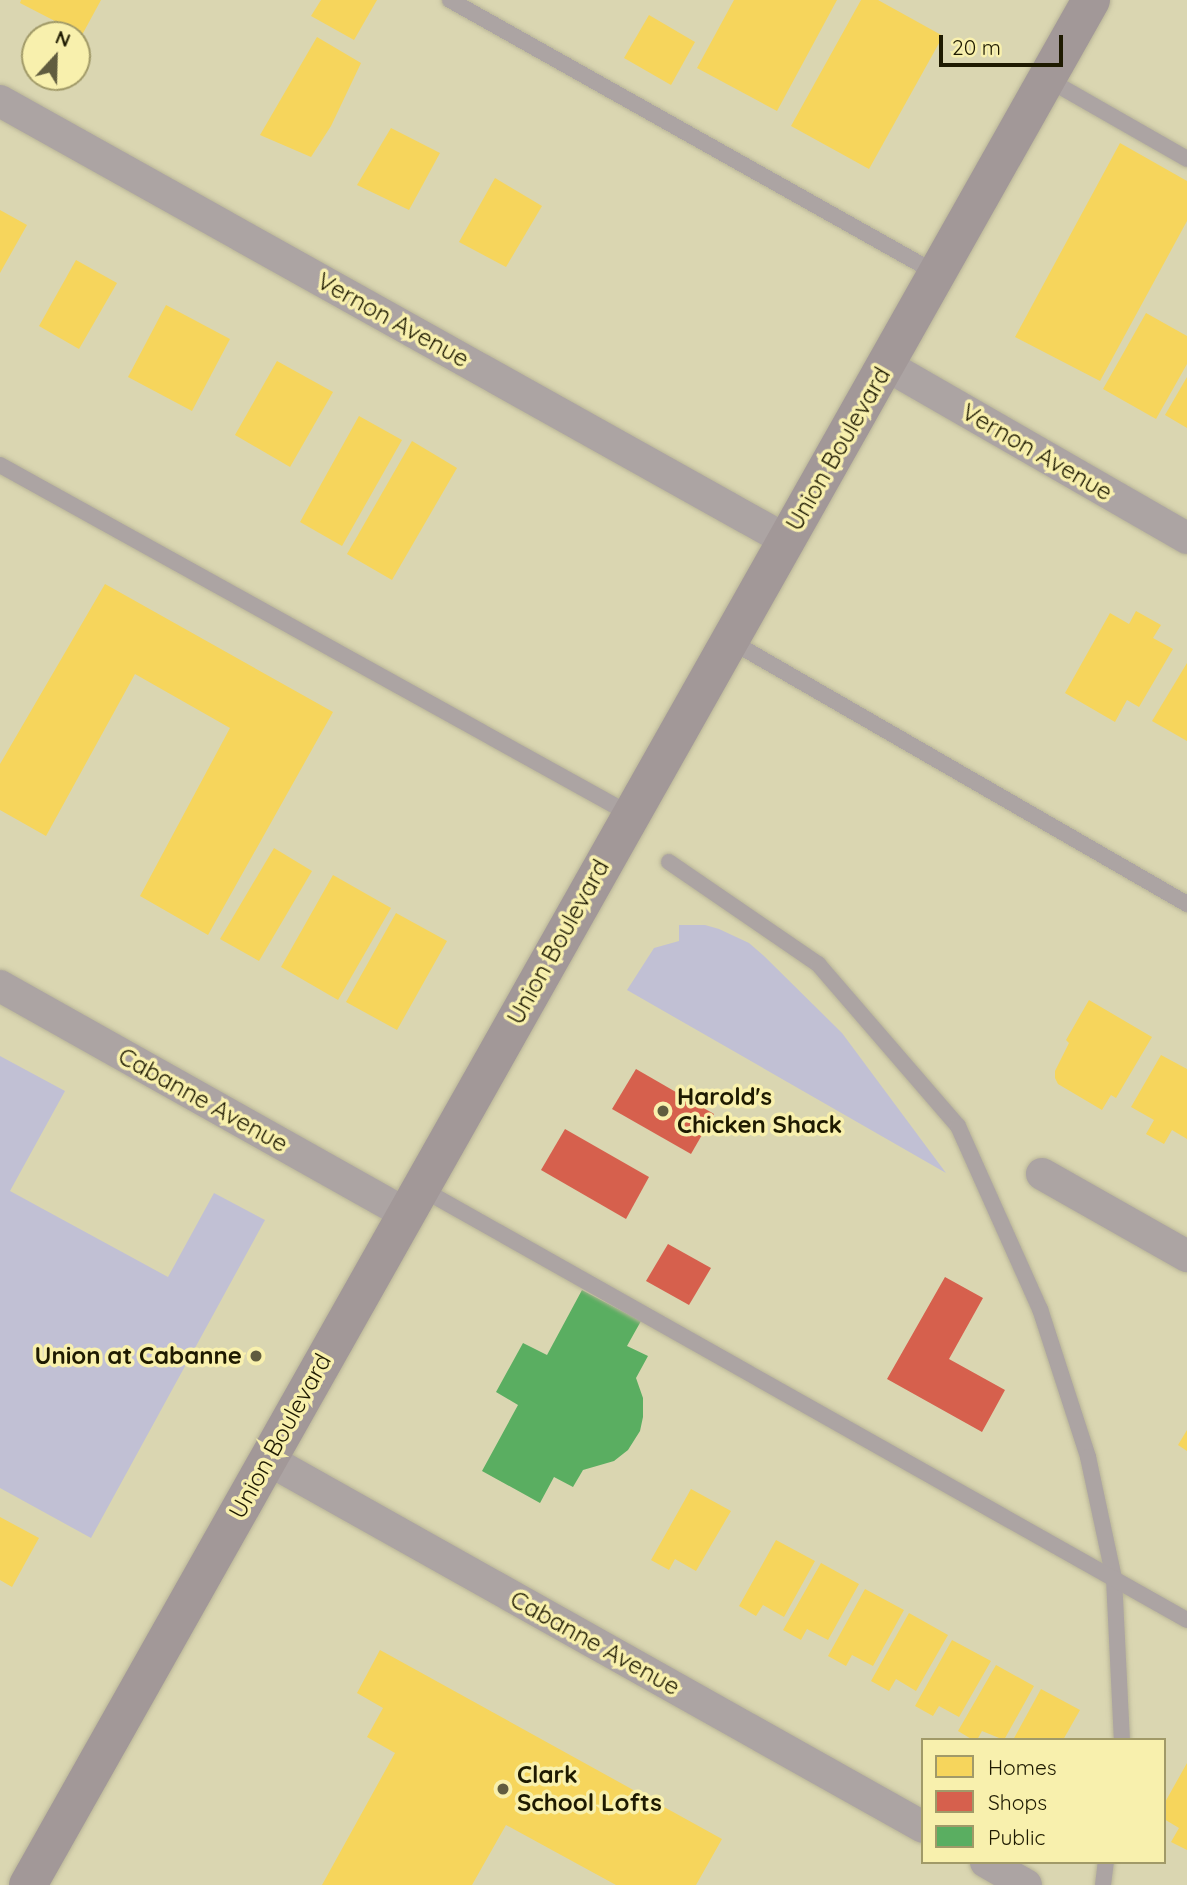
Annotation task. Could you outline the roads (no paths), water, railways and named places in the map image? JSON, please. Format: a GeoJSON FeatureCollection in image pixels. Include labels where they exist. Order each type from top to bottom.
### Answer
{"type":"FeatureCollection","features":[{"type":"Feature","properties":{"kind":"main road","name":"Union Boulevard"},"geometry":{"type":"LineString","coordinates":[[28,1885],[1091,0]]}},
{"type":"Feature","properties":{"kind":"street","name":"Vernon Avenue"},"geometry":{"type":"LineString","coordinates":[[0,101],[786,540]]}},
{"type":"Feature","properties":{"kind":"street","name":"Vernon Avenue"},"geometry":{"type":"LineString","coordinates":[[886,365],[1187,538]]}},
{"type":"Feature","properties":{"kind":"street","name":"Cabanne Avenue"},"geometry":{"type":"LineString","coordinates":[[0,986],[413,1201]]}},
{"type":"Feature","properties":{"kind":"street"},"geometry":{"type":"LineString","coordinates":[[1042,1174],[1187,1256]]}},
{"type":"Feature","properties":{"kind":"street","name":"Cabanne Avenue"},"geometry":{"type":"LineString","coordinates":[[267,1459],[921,1826]]}},
{"type":"Feature","properties":{"kind":"street"},"geometry":{"type":"LineString","coordinates":[[989,1864],[1026,1885]]}},
{"type":"Feature","properties":{"kind":"lane"},"geometry":{"type":"LineString","coordinates":[[450,0],[936,273]]}},
{"type":"Feature","properties":{"kind":"lane"},"geometry":{"type":"LineString","coordinates":[[1047,79],[1187,159]]}},
{"type":"Feature","properties":{"kind":"lane"},"geometry":{"type":"LineString","coordinates":[[0,465],[630,814]]}},
{"type":"Feature","properties":{"kind":"lane"},"geometry":{"type":"LineString","coordinates":[[730,640],[1187,904]]}},
{"type":"Feature","properties":{"kind":"lane"},"geometry":{"type":"LineString","coordinates":[[669,862],[818,964],[958,1126],[1040,1309],[1088,1457],[1114,1578],[1122,1738]]}},
{"type":"Feature","properties":{"kind":"lane"},"geometry":{"type":"LineString","coordinates":[[413,1201],[1114,1578],[1187,1620]]}},
{"type":"Feature","properties":{"kind":"lane"},"geometry":{"type":"LineString","coordinates":[[1103,1885],[1107,1864]]}},
{"type":"Feature","properties":{"kind":"place","name":"Harold's Chicken Shack"},"geometry":{"type":"Point","coordinates":[663,1111]}},
{"type":"Feature","properties":{"kind":"place","name":"Union at Cabanne"},"geometry":{"type":"Point","coordinates":[256,1356]}},
{"type":"Feature","properties":{"kind":"place","name":"Clark School Lofts"},"geometry":{"type":"Point","coordinates":[503,1789]}}]}
